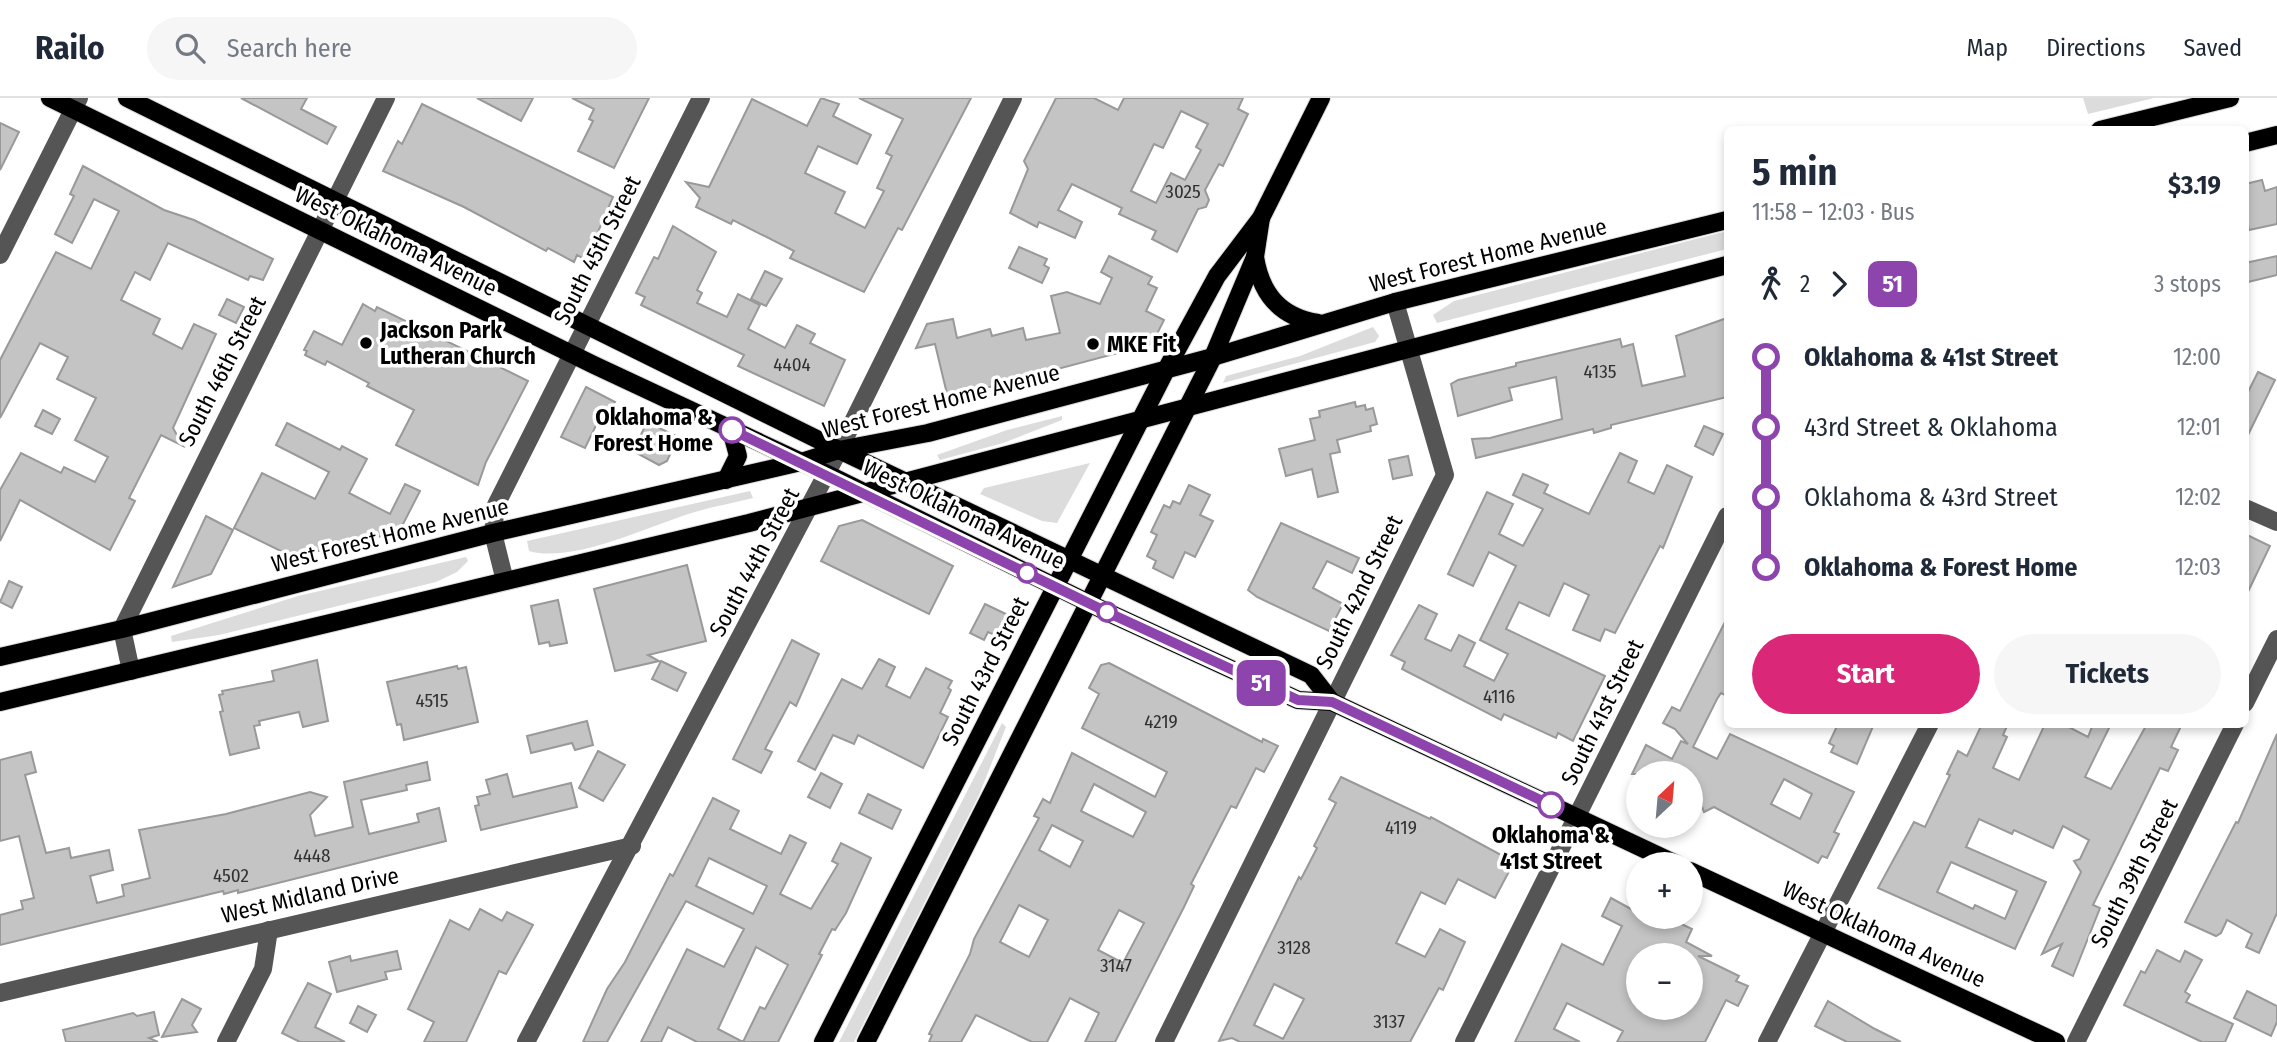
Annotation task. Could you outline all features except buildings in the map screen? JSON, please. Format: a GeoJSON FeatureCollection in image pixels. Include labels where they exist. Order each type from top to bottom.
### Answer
{"type":"FeatureCollection","features":[{"type":"Feature","properties":{"kind":"main road","name":"West Oklahoma Avenue"},"geometry":{"type":"LineString","coordinates":[[50,98],[76,104],[320,231],[1056,587],[1298,700],[1332,702],[1650,852]]}},
{"type":"Feature","properties":{"kind":"main road","name":"West Oklahoma Avenue"},"geometry":{"type":"LineString","coordinates":[[127,98],[839,450],[1311,675],[1332,702]]}},
{"type":"Feature","properties":{"kind":"main road","name":"South 43rd Street"},"geometry":{"type":"LineString","coordinates":[[823,1042],[1140,419],[1217,276],[1261,218],[1321,98]]}},
{"type":"Feature","properties":{"kind":"main road"},"geometry":{"type":"LineString","coordinates":[[2113,126],[2230,98]]}},
{"type":"Feature","properties":{"kind":"main road"},"geometry":{"type":"LineString","coordinates":[[2249,142],[2277,135]]}},
{"type":"Feature","properties":{"kind":"main road","name":"South 43rd Street"},"geometry":{"type":"LineString","coordinates":[[866,1042],[1213,357],[1255,257],[1261,218]]}},
{"type":"Feature","properties":{"kind":"main road","name":"West Forest Home Avenue"},"geometry":{"type":"LineString","coordinates":[[4,654],[122,629],[493,533],[726,480],[839,450],[928,433],[1213,357],[1395,302],[1724,221]]}},
{"type":"Feature","properties":{"kind":"main road"},"geometry":{"type":"LineString","coordinates":[[1255,257],[1258,276],[1273,303],[1301,320],[1321,323]]}},
{"type":"Feature","properties":{"kind":"main road"},"geometry":{"type":"LineString","coordinates":[[0,702],[908,482],[1189,405],[1724,266]]}},
{"type":"Feature","properties":{"kind":"main road"},"geometry":{"type":"LineString","coordinates":[[726,480],[738,456],[732,430]]}},
{"type":"Feature","properties":{"kind":"main road","name":"West Oklahoma Avenue"},"geometry":{"type":"LineString","coordinates":[[1703,877],[2056,1042]]}},
{"type":"Feature","properties":{"kind":"street","name":"South 46th Street"},"geometry":{"type":"LineString","coordinates":[[122,629],[386,98]]}},
{"type":"Feature","properties":{"kind":"street","name":"South 45th Street"},"geometry":{"type":"LineString","coordinates":[[505,581],[493,533],[496,505],[585,323],[701,98]]}},
{"type":"Feature","properties":{"kind":"street","name":"South 44th Street"},"geometry":{"type":"LineString","coordinates":[[526,1042],[827,474],[1013,98]]}},
{"type":"Feature","properties":{"kind":"street"},"geometry":{"type":"LineString","coordinates":[[0,255],[76,104]]}},
{"type":"Feature","properties":{"kind":"street","name":"South 42nd Street"},"geometry":{"type":"LineString","coordinates":[[1164,1042],[1445,475],[1395,302]]}},
{"type":"Feature","properties":{"kind":"street"},"geometry":{"type":"LineString","coordinates":[[2249,510],[2277,522]]}},
{"type":"Feature","properties":{"kind":"street","name":"South 41st Street"},"geometry":{"type":"LineString","coordinates":[[1464,1042],[1724,522]]}},
{"type":"Feature","properties":{"kind":"street"},"geometry":{"type":"LineString","coordinates":[[122,629],[131,671]]}},
{"type":"Feature","properties":{"kind":"street"},"geometry":{"type":"LineString","coordinates":[[2249,695],[2277,639]]}},
{"type":"Feature","properties":{"kind":"street"},"geometry":{"type":"LineString","coordinates":[[1767,1042],[1928,728]]}},
{"type":"Feature","properties":{"kind":"street","name":"South 39th Street"},"geometry":{"type":"LineString","coordinates":[[2076,1042],[2233,728]]}},
{"type":"Feature","properties":{"kind":"street","name":"West Midland Drive"},"geometry":{"type":"LineString","coordinates":[[0,993],[632,846]]}},
{"type":"Feature","properties":{"kind":"street"},"geometry":{"type":"LineString","coordinates":[[226,1042],[263,970],[268,930]]}},
{"type":"Feature","properties":{"kind":"shaded area"},"geometry":{"type":"Polygon","coordinates":[[[2083,98],[2154,98],[2088,114],[2083,98]]]}},
{"type":"Feature","properties":{"kind":"shaded area"},"geometry":{"type":"Polygon","coordinates":[[[1724,232],[1724,250],[1437,323],[1433,315],[1454,301],[1724,232]]]}},
{"type":"Feature","properties":{"kind":"shaded area"},"geometry":{"type":"Polygon","coordinates":[[[1373,327],[1379,336],[1375,342],[1223,383],[1226,376],[1300,356],[1373,327]]]}},
{"type":"Feature","properties":{"kind":"shaded area"},"geometry":{"type":"Polygon","coordinates":[[[1062,416],[1062,420],[1003,443],[940,460],[937,455],[1007,430],[1062,416]]]}},
{"type":"Feature","properties":{"kind":"shaded area"},"geometry":{"type":"Polygon","coordinates":[[[1090,463],[1057,523],[1042,521],[980,494],[984,488],[1090,463]]]}},
{"type":"Feature","properties":{"kind":"shaded area"},"geometry":{"type":"Polygon","coordinates":[[[750,491],[753,498],[695,512],[589,548],[547,554],[529,551],[527,541],[750,491]]]}},
{"type":"Feature","properties":{"kind":"shaded area"},"geometry":{"type":"Polygon","coordinates":[[[466,557],[468,561],[457,572],[436,582],[219,635],[172,642],[171,636],[298,596],[466,557]]]}},
{"type":"Feature","properties":{"kind":"shaded area"},"geometry":{"type":"Polygon","coordinates":[[[1002,723],[1006,727],[979,795],[854,1042],[839,1042],[1002,723]]]}},
{"type":"Feature","properties":{"kind":"bus line","name":"51"},"geometry":{"type":"LineString","coordinates":[[732,430],[1109,613],[1298,700],[1332,702],[1551,805]]}},
{"type":"Feature","properties":{"kind":"place","name":"Jackson Park Lutheran Church"},"geometry":{"type":"Point","coordinates":[366,343]}},
{"type":"Feature","properties":{"kind":"place","name":"MKE Fit"},"geometry":{"type":"Point","coordinates":[1093,344]}},
{"type":"Feature","properties":{"kind":"place","name":"Oklahoma & Forest Home"},"geometry":{"type":"Point","coordinates":[732,430]}},
{"type":"Feature","properties":{"kind":"place","name":"Oklahoma & 41st Street"},"geometry":{"type":"Point","coordinates":[1551,805]}}]}
